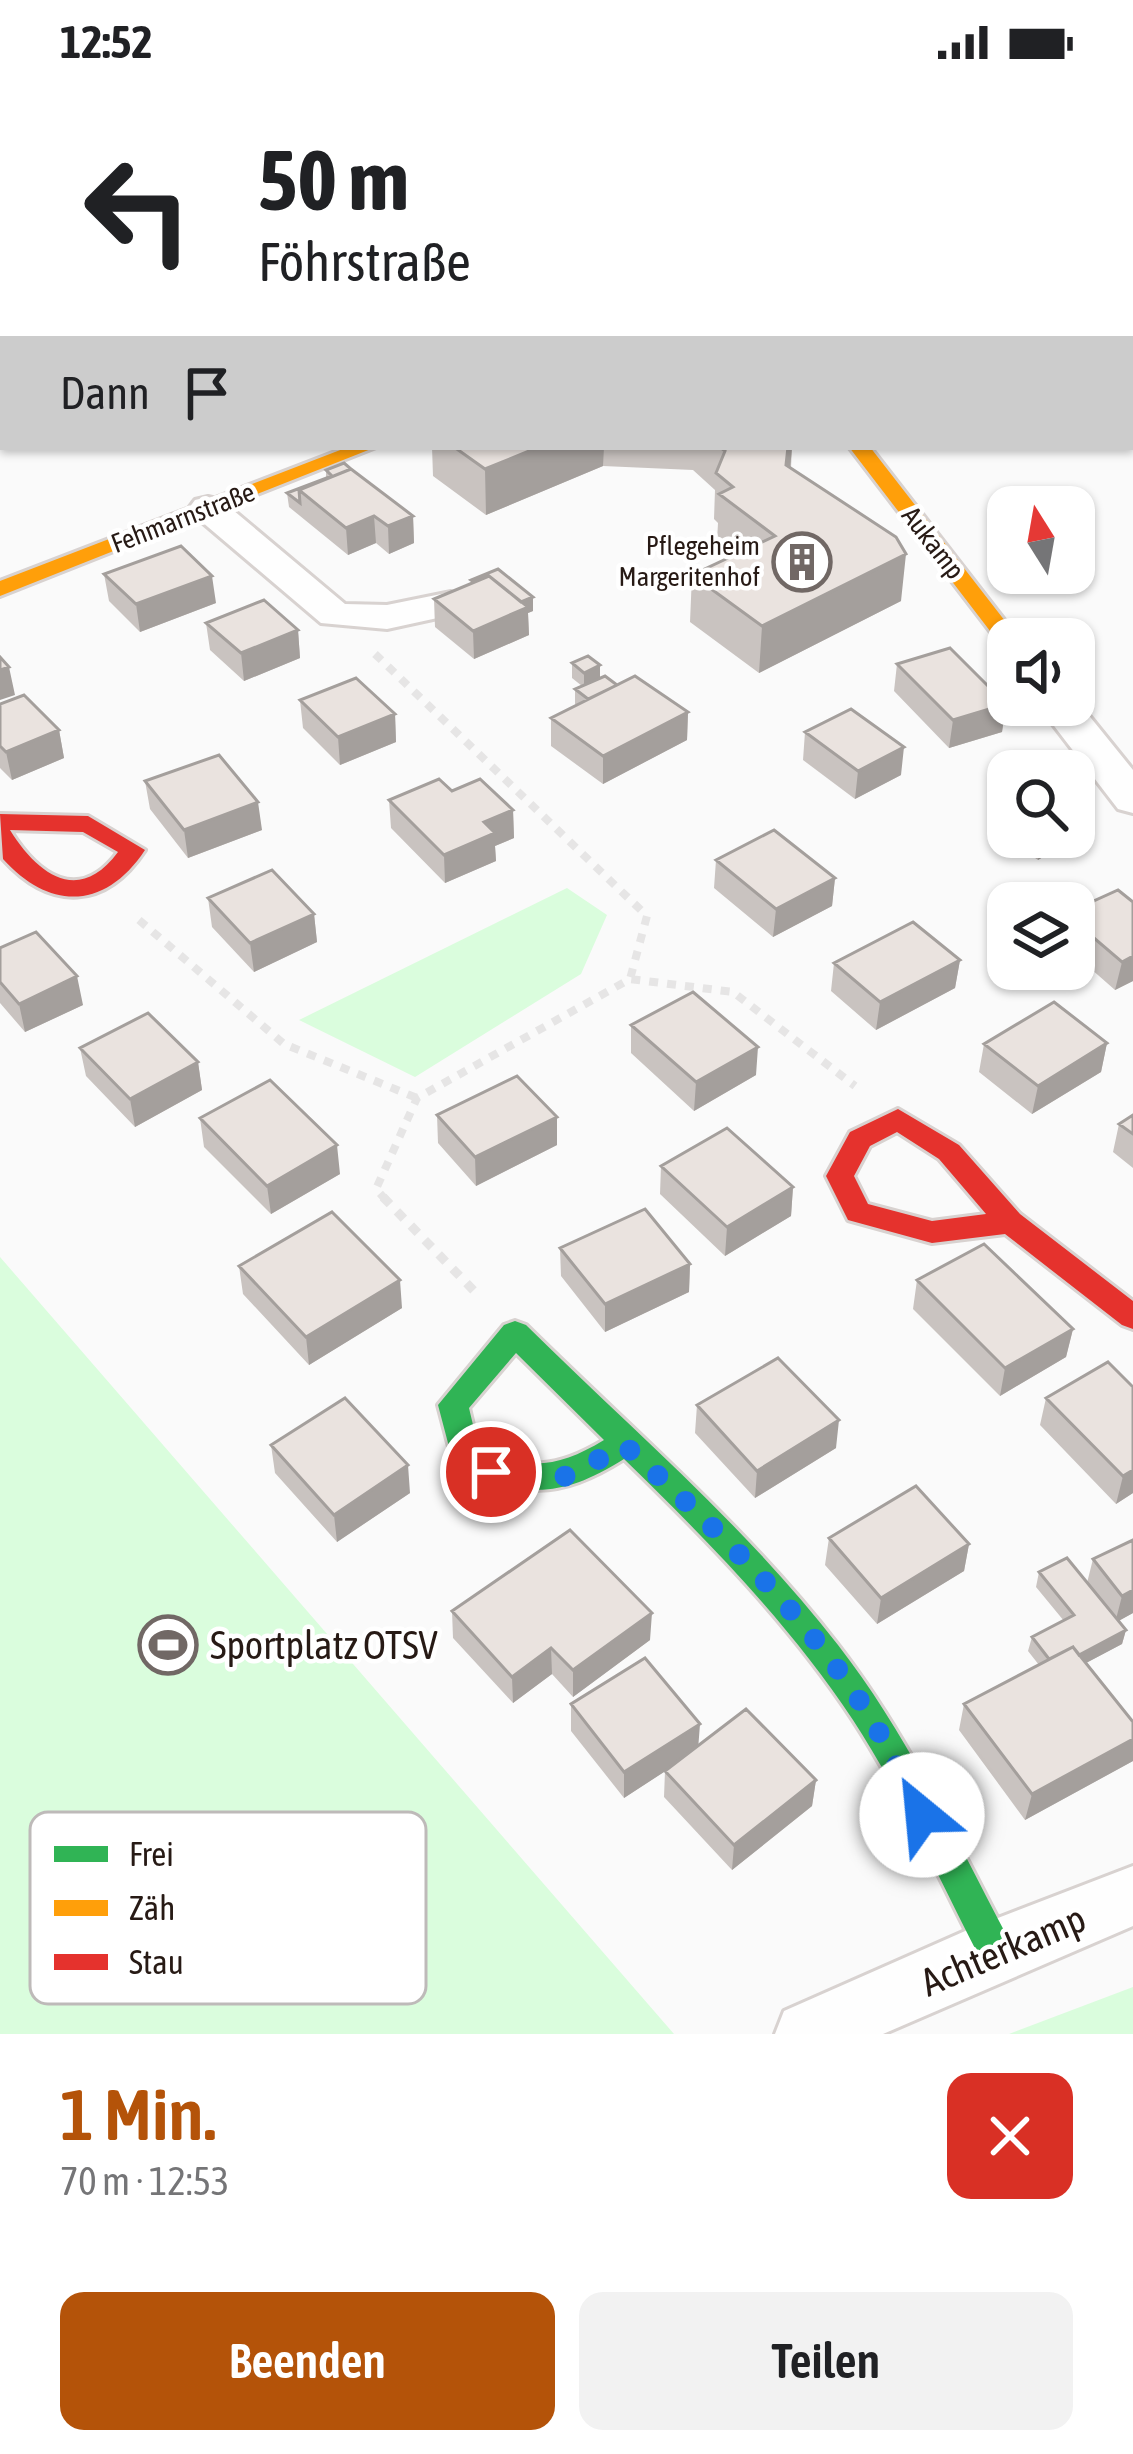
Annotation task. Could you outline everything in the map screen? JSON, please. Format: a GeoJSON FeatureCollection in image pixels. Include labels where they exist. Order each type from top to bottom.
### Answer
{"type":"FeatureCollection","features":[{"type":"Feature","properties":{"kind":"main road","name":"Fehmarnstraße"},"geometry":{"type":"LineString","coordinates":[[0,589],[358,450]]}},
{"type":"Feature","properties":{"kind":"main road","name":"Aukamp"},"geometry":{"type":"LineString","coordinates":[[861,450],[992,618]]}},
{"type":"Feature","properties":{"kind":"main road"},"geometry":{"type":"LineString","coordinates":[[0,822],[74,821],[115,830],[133,850],[127,868],[102,888],[76,892],[45,884],[4,845],[0,833]]}},
{"type":"Feature","properties":{"kind":"main road"},"geometry":{"type":"LineString","coordinates":[[1010,1222],[932,1232],[858,1212],[840,1176],[860,1139],[898,1119],[949,1152],[1010,1222],[1133,1317]]}},
{"type":"Feature","properties":{"kind":"main road"},"geometry":{"type":"LineString","coordinates":[[623,1444],[574,1476],[527,1484],[491,1472],[464,1453],[453,1405],[515,1333],[623,1444],[719,1530],[865,1709],[995,1950]]}},
{"type":"Feature","properties":{"kind":"street"},"geometry":{"type":"LineString","coordinates":[[208,508],[335,615],[387,617],[451,604]]}},
{"type":"Feature","properties":{"kind":"street"},"geometry":{"type":"LineString","coordinates":[[1076,726],[1133,800]]}},
{"type":"Feature","properties":{"kind":"street","name":"Achterkamp"},"geometry":{"type":"LineString","coordinates":[[808,2034],[995,1950],[1133,1896]]}},
{"type":"Feature","properties":{"kind":"path"},"geometry":{"type":"LineString","coordinates":[[335,615],[646,916],[630,979]]}},
{"type":"Feature","properties":{"kind":"path"},"geometry":{"type":"LineString","coordinates":[[102,888],[284,1044],[417,1098]]}},
{"type":"Feature","properties":{"kind":"path"},"geometry":{"type":"LineString","coordinates":[[515,1333],[376,1190],[417,1098],[630,979],[733,992],[898,1119]]}},
{"type":"Feature","properties":{"kind":"green space"},"geometry":{"type":"Polygon","coordinates":[[[567,888],[607,915],[581,974],[415,1077],[299,1020],[567,888]]]}},
{"type":"Feature","properties":{"kind":"green space","name":"Sportplatz OTSV"},"geometry":{"type":"Polygon","coordinates":[[[0,1257],[674,2034],[0,2034],[0,1257]]]}},
{"type":"Feature","properties":{"kind":"green space"},"geometry":{"type":"Polygon","coordinates":[[[1133,1987],[1133,2034],[1009,2034],[1133,1987]]]}},
{"type":"Feature","properties":{"kind":"building"},"geometry":{"type":"Polygon","coordinates":[[[458,450],[532,450],[485,469],[458,450]]]}},
{"type":"Feature","properties":{"kind":"building"},"geometry":{"type":"Polygon","coordinates":[[[788,450],[786,465],[896,537],[906,554],[762,626],[692,575],[775,536],[719,494],[733,487],[716,473],[725,451],[788,450]]]}},
{"type":"Feature","properties":{"kind":"building"},"geometry":{"type":"Polygon","coordinates":[[[344,463],[351,469],[299,490],[300,503],[287,493],[332,476],[326,470],[344,463]]]}},
{"type":"Feature","properties":{"kind":"building"},"geometry":{"type":"Polygon","coordinates":[[[351,469],[413,516],[388,526],[374,516],[346,528],[299,490],[351,469]]]}},
{"type":"Feature","properties":{"kind":"building"},"geometry":{"type":"Polygon","coordinates":[[[181,546],[212,576],[136,604],[104,574],[181,546]]]}},
{"type":"Feature","properties":{"kind":"building"},"geometry":{"type":"Polygon","coordinates":[[[498,569],[533,597],[521,602],[489,576],[471,580],[498,569]]]}},
{"type":"Feature","properties":{"kind":"building"},"geometry":{"type":"Polygon","coordinates":[[[489,576],[528,607],[473,631],[434,599],[489,576]]]}},
{"type":"Feature","properties":{"kind":"building"},"geometry":{"type":"Polygon","coordinates":[[[264,600],[298,630],[241,653],[206,623],[264,600]]]}},
{"type":"Feature","properties":{"kind":"building"},"geometry":{"type":"Polygon","coordinates":[[[950,648],[987,685],[987,710],[953,720],[897,664],[950,648]]]}},
{"type":"Feature","properties":{"kind":"building"},"geometry":{"type":"Polygon","coordinates":[[[588,656],[600,665],[584,673],[572,663],[588,656]]]}},
{"type":"Feature","properties":{"kind":"building"},"geometry":{"type":"Polygon","coordinates":[[[605,676],[617,685],[588,699],[575,689],[605,676]]]}},
{"type":"Feature","properties":{"kind":"building"},"geometry":{"type":"Polygon","coordinates":[[[635,676],[688,712],[603,756],[551,718],[635,676]]]}},
{"type":"Feature","properties":{"kind":"building"},"geometry":{"type":"Polygon","coordinates":[[[356,678],[395,714],[338,737],[300,700],[356,678]]]}},
{"type":"Feature","properties":{"kind":"building"},"geometry":{"type":"Polygon","coordinates":[[[24,695],[59,730],[6,752],[0,746],[0,704],[24,695]]]}},
{"type":"Feature","properties":{"kind":"building"},"geometry":{"type":"Polygon","coordinates":[[[851,709],[904,747],[858,771],[805,732],[851,709]]]}},
{"type":"Feature","properties":{"kind":"building"},"geometry":{"type":"Polygon","coordinates":[[[219,755],[258,802],[184,830],[145,781],[219,755]]]}},
{"type":"Feature","properties":{"kind":"building"},"geometry":{"type":"Polygon","coordinates":[[[439,779],[452,791],[480,779],[513,810],[484,822],[495,833],[444,855],[389,800],[439,779]]]}},
{"type":"Feature","properties":{"kind":"building"},"geometry":{"type":"Polygon","coordinates":[[[774,830],[835,878],[776,909],[716,860],[774,830]]]}},
{"type":"Feature","properties":{"kind":"building"},"geometry":{"type":"Polygon","coordinates":[[[272,870],[314,914],[250,943],[208,898],[272,870]]]}},
{"type":"Feature","properties":{"kind":"building"},"geometry":{"type":"Polygon","coordinates":[[[1118,890],[1133,902],[1133,956],[1122,962],[1095,939],[1095,900],[1118,890]]]}},
{"type":"Feature","properties":{"kind":"building"},"geometry":{"type":"Polygon","coordinates":[[[913,922],[960,960],[880,1002],[834,963],[913,922]]]}},
{"type":"Feature","properties":{"kind":"building"},"geometry":{"type":"Polygon","coordinates":[[[36,932],[77,976],[19,1004],[0,982],[0,948],[36,932]]]}},
{"type":"Feature","properties":{"kind":"building"},"geometry":{"type":"Polygon","coordinates":[[[693,992],[758,1047],[696,1082],[631,1025],[693,992]]]}},
{"type":"Feature","properties":{"kind":"building"},"geometry":{"type":"Polygon","coordinates":[[[1054,1002],[1107,1043],[1038,1086],[984,1044],[1054,1002]]]}},
{"type":"Feature","properties":{"kind":"building"},"geometry":{"type":"Polygon","coordinates":[[[148,1013],[198,1062],[130,1099],[80,1048],[148,1013]]]}},
{"type":"Feature","properties":{"kind":"building"},"geometry":{"type":"Polygon","coordinates":[[[517,1076],[557,1117],[475,1157],[437,1115],[517,1076]]]}},
{"type":"Feature","properties":{"kind":"building"},"geometry":{"type":"Polygon","coordinates":[[[270,1080],[337,1145],[267,1186],[200,1118],[270,1080]]]}},
{"type":"Feature","properties":{"kind":"building"},"geometry":{"type":"Polygon","coordinates":[[[1133,1115],[1133,1134],[1119,1124],[1133,1115]]]}},
{"type":"Feature","properties":{"kind":"building"},"geometry":{"type":"Polygon","coordinates":[[[727,1128],[793,1187],[727,1227],[661,1166],[727,1128]]]}},
{"type":"Feature","properties":{"kind":"building"},"geometry":{"type":"Polygon","coordinates":[[[645,1209],[690,1264],[605,1304],[560,1248],[645,1209]]]}},
{"type":"Feature","properties":{"kind":"building"},"geometry":{"type":"Polygon","coordinates":[[[332,1212],[400,1280],[306,1337],[239,1266],[332,1212]]]}},
{"type":"Feature","properties":{"kind":"building"},"geometry":{"type":"Polygon","coordinates":[[[984,1244],[1073,1329],[1005,1368],[917,1280],[984,1244]]]}},
{"type":"Feature","properties":{"kind":"building"},"geometry":{"type":"Polygon","coordinates":[[[778,1358],[839,1420],[757,1471],[697,1405],[778,1358]]]}},
{"type":"Feature","properties":{"kind":"building"},"geometry":{"type":"Polygon","coordinates":[[[1108,1362],[1133,1387],[1133,1470],[1123,1476],[1046,1398],[1108,1362]]]}},
{"type":"Feature","properties":{"kind":"building"},"geometry":{"type":"Polygon","coordinates":[[[345,1398],[408,1465],[334,1515],[271,1445],[345,1398]]]}},
{"type":"Feature","properties":{"kind":"building"},"geometry":{"type":"Polygon","coordinates":[[[916,1486],[969,1544],[881,1598],[829,1538],[916,1486]]]}},
{"type":"Feature","properties":{"kind":"building"},"geometry":{"type":"Polygon","coordinates":[[[570,1530],[652,1613],[573,1670],[551,1648],[512,1677],[452,1611],[570,1530]]]}},
{"type":"Feature","properties":{"kind":"building"},"geometry":{"type":"Polygon","coordinates":[[[1133,1540],[1133,1590],[1122,1596],[1093,1559],[1133,1540]]]}},
{"type":"Feature","properties":{"kind":"building"},"geometry":{"type":"Polygon","coordinates":[[[1067,1558],[1126,1630],[1079,1655],[1073,1647],[1049,1659],[1032,1637],[1074,1615],[1039,1572],[1067,1558]]]}},
{"type":"Feature","properties":{"kind":"building"},"geometry":{"type":"Polygon","coordinates":[[[1073,1647],[1133,1722],[1133,1739],[1032,1794],[964,1704],[1073,1647]]]}},
{"type":"Feature","properties":{"kind":"building"},"geometry":{"type":"Polygon","coordinates":[[[645,1658],[700,1724],[624,1772],[571,1704],[645,1658]]]}},
{"type":"Feature","properties":{"kind":"building"},"geometry":{"type":"Polygon","coordinates":[[[746,1709],[816,1780],[734,1845],[665,1771],[746,1709]]]}},
{"type":"Feature","properties":{"kind":"traffic: fast"},"geometry":{"type":"LineString","coordinates":[[623,1444],[563,1475],[545,1479],[508,1475],[464,1453],[453,1405],[515,1333],[698,1513],[786,1606],[864,1708],[916,1796],[995,1950]]}},
{"type":"Feature","properties":{"kind":"traffic: slow"},"geometry":{"type":"LineString","coordinates":[[0,589],[358,450]]}},
{"type":"Feature","properties":{"kind":"traffic: slow"},"geometry":{"type":"LineString","coordinates":[[861,450],[992,618]]}},
{"type":"Feature","properties":{"kind":"traffic: jam"},"geometry":{"type":"LineString","coordinates":[[0,822],[88,824],[133,850],[101,883],[63,888],[27,870],[0,833]]}},
{"type":"Feature","properties":{"kind":"traffic: jam"},"geometry":{"type":"LineString","coordinates":[[1010,1222],[932,1232],[858,1212],[840,1176],[860,1139],[898,1119],[949,1152],[1010,1222],[1133,1317]]}},
{"type":"Feature","properties":{"kind":"place","name":"Pflegeheim Margeritenhof"},"geometry":{"type":"Point","coordinates":[802,562]}},
{"type":"Feature","properties":{"kind":"place","name":"Sportplatz OTSV"},"geometry":{"type":"Point","coordinates":[168,1645]}},
{"type":"Feature","properties":{"kind":"route"},"geometry":{"type":"LineString","coordinates":[[491,1472],[527,1484],[574,1476],[623,1444],[719,1530],[794,1616],[865,1709],[922,1815]]}}]}
